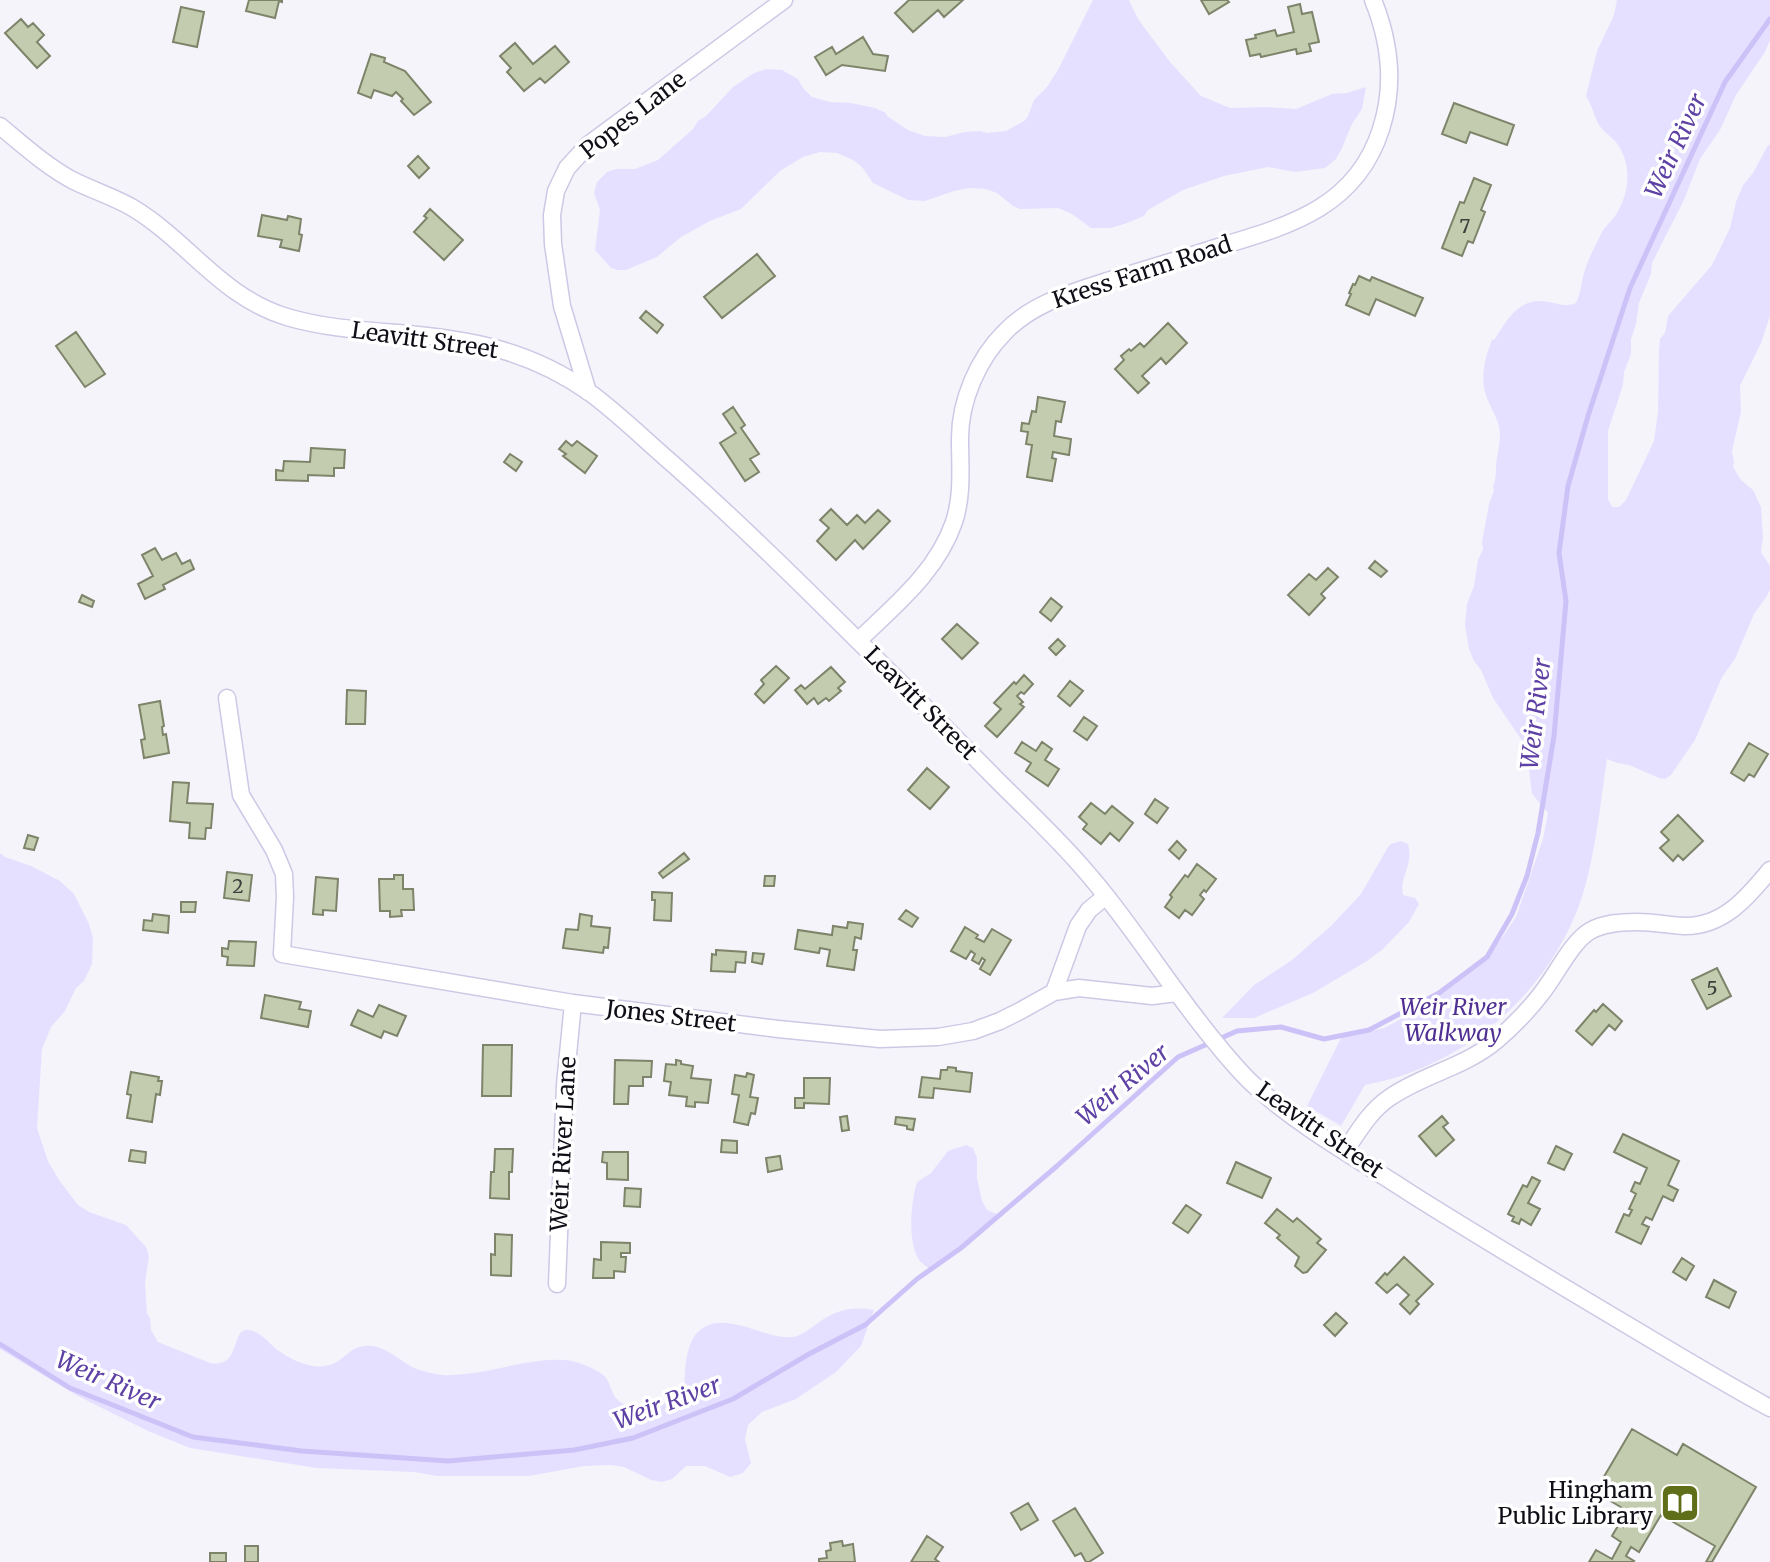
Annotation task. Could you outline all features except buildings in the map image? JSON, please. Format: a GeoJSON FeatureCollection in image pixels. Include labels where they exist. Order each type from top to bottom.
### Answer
{"type":"FeatureCollection","features":[{"type":"Feature","properties":{"kind":"street","name":"Popes Lane"},"geometry":{"type":"LineString","coordinates":[[588,392],[562,306],[553,244],[552,215],[556,191],[568,168],[588,145],[784,0]]}},
{"type":"Feature","properties":{"kind":"street","name":"Kress Farm Road"},"geometry":{"type":"LineString","coordinates":[[858,641],[917,583],[947,539],[959,504],[960,436],[964,407],[975,376],[987,354],[1003,334],[1047,302],[1291,223],[1331,201],[1351,183],[1368,159],[1379,136],[1386,115],[1390,87],[1387,49],[1373,0]]}},
{"type":"Feature","properties":{"kind":"street","name":"Leavitt Street"},"geometry":{"type":"LineString","coordinates":[[0,126],[45,164],[132,208],[170,236],[226,286],[266,310],[323,325],[467,341],[493,347],[521,355],[588,392],[736,522],[1080,864],[1192,1014],[1235,1067],[1256,1087],[1289,1114],[1345,1151],[1540,1274],[1770,1408]]}},
{"type":"Feature","properties":{"kind":"street","name":"Jones Street"},"geometry":{"type":"LineString","coordinates":[[227,698],[241,795],[274,850],[284,874],[282,954],[573,1003],[778,1030],[867,1038],[905,1039],[973,1031],[1020,1011],[1054,992],[1079,988],[1152,996],[1177,993]]}},
{"type":"Feature","properties":{"kind":"street"},"geometry":{"type":"LineString","coordinates":[[1345,1151],[1369,1117],[1389,1098],[1468,1060],[1496,1041],[1541,994],[1580,938],[1590,931],[1625,922],[1686,926],[1704,924],[1723,917],[1740,904],[1770,870]]}},
{"type":"Feature","properties":{"kind":"street"},"geometry":{"type":"LineString","coordinates":[[1054,992],[1078,926],[1089,910],[1106,896]]}},
{"type":"Feature","properties":{"kind":"street","name":"Weir River Lane"},"geometry":{"type":"LineString","coordinates":[[557,1284],[565,1085],[573,1003]]}},
{"type":"Feature","properties":{"kind":"green space"},"geometry":{"type":"Polygon","coordinates":[[[1093,0],[1129,0],[1138,19],[1170,62],[1201,96],[1230,108],[1296,109],[1332,94],[1366,87],[1362,109],[1336,159],[1325,168],[1295,172],[1268,167],[1224,176],[1183,190],[1148,210],[1144,216],[1127,223],[1111,228],[1091,228],[1072,214],[1058,208],[1020,209],[997,193],[986,189],[954,191],[925,201],[908,200],[873,183],[862,167],[853,160],[837,153],[820,152],[803,157],[780,171],[741,209],[710,221],[681,237],[657,257],[626,270],[617,270],[611,268],[595,250],[600,210],[594,193],[597,182],[607,172],[635,169],[658,160],[693,129],[733,87],[754,73],[766,69],[782,70],[798,79],[812,97],[875,108],[908,130],[925,136],[945,137],[965,132],[1006,131],[1028,116],[1034,100],[1058,70],[1093,0]]]}},
{"type":"Feature","properties":{"kind":"green space","name":"Weir River Walkway"},"geometry":{"type":"Polygon","coordinates":[[[1617,0],[1770,0],[1770,40],[1765,52],[1736,95],[1720,130],[1700,159],[1683,202],[1652,263],[1651,274],[1639,303],[1631,339],[1631,354],[1608,431],[1608,499],[1612,507],[1619,507],[1626,500],[1654,441],[1658,412],[1660,339],[1665,333],[1668,316],[1712,265],[1730,228],[1743,185],[1770,144],[1770,316],[1761,343],[1740,386],[1741,412],[1732,451],[1733,467],[1741,480],[1753,490],[1761,507],[1761,552],[1770,566],[1770,589],[1754,614],[1735,659],[1722,677],[1695,740],[1671,775],[1665,779],[1659,778],[1607,759],[1587,880],[1568,932],[1549,964],[1499,1020],[1469,1043],[1436,1062],[1401,1076],[1365,1085],[1341,1126],[1307,1106],[1342,1036],[1384,1028],[1403,1018],[1454,985],[1489,953],[1516,917],[1543,839],[1548,813],[1532,794],[1523,742],[1493,698],[1481,670],[1474,661],[1465,625],[1467,604],[1483,549],[1500,441],[1499,426],[1486,395],[1483,374],[1492,340],[1516,310],[1530,302],[1566,305],[1576,303],[1591,255],[1625,195],[1627,169],[1622,152],[1599,125],[1586,96],[1597,51],[1614,15],[1617,0]]]}},
{"type":"Feature","properties":{"kind":"green space"},"geometry":{"type":"Polygon","coordinates":[[[1401,841],[1408,844],[1409,851],[1403,895],[1415,898],[1419,904],[1409,922],[1383,949],[1313,993],[1254,1018],[1222,1018],[1254,985],[1292,960],[1331,926],[1361,894],[1388,847],[1401,841]]]}},
{"type":"Feature","properties":{"kind":"green space"},"geometry":{"type":"Polygon","coordinates":[[[0,853],[60,881],[74,894],[89,924],[93,938],[92,964],[65,1011],[51,1027],[42,1049],[37,1128],[48,1161],[78,1205],[89,1212],[126,1225],[146,1247],[149,1256],[145,1283],[147,1313],[151,1330],[158,1342],[210,1363],[220,1363],[227,1360],[239,1335],[249,1330],[287,1356],[313,1366],[331,1365],[358,1347],[372,1346],[412,1367],[446,1375],[539,1361],[569,1360],[604,1376],[620,1402],[643,1408],[661,1405],[681,1391],[691,1343],[696,1334],[706,1326],[730,1323],[781,1337],[792,1337],[843,1310],[874,1310],[861,1346],[836,1372],[796,1399],[762,1412],[748,1425],[745,1439],[751,1463],[743,1473],[730,1477],[705,1466],[686,1466],[672,1479],[662,1482],[651,1480],[624,1467],[611,1465],[584,1466],[529,1476],[437,1476],[414,1472],[317,1468],[190,1448],[148,1431],[76,1395],[0,1349],[0,853]]]}},
{"type":"Feature","properties":{"kind":"green space"},"geometry":{"type":"Polygon","coordinates":[[[966,1145],[973,1148],[977,1158],[977,1178],[982,1201],[987,1210],[997,1214],[965,1246],[932,1271],[919,1260],[913,1243],[912,1210],[917,1182],[931,1173],[948,1151],[966,1145]]]}},
{"type":"Feature","properties":{"kind":"waterway","name":"Weir River"},"geometry":{"type":"LineString","coordinates":[[0,1344],[70,1388],[193,1437],[302,1451],[448,1461],[574,1450],[633,1438],[733,1399],[865,1325],[917,1279],[961,1248],[1057,1166],[1178,1057],[1237,1031],[1281,1027],[1324,1039],[1369,1030],[1439,993],[1487,957],[1512,914],[1527,876],[1538,833],[1554,736],[1566,601],[1559,553],[1568,486],[1630,288],[1725,82],[1770,19]]}},
{"type":"Feature","properties":{"kind":"place","name":"Hingham Public Library"},"geometry":{"type":"Point","coordinates":[1680,1503]}}]}
